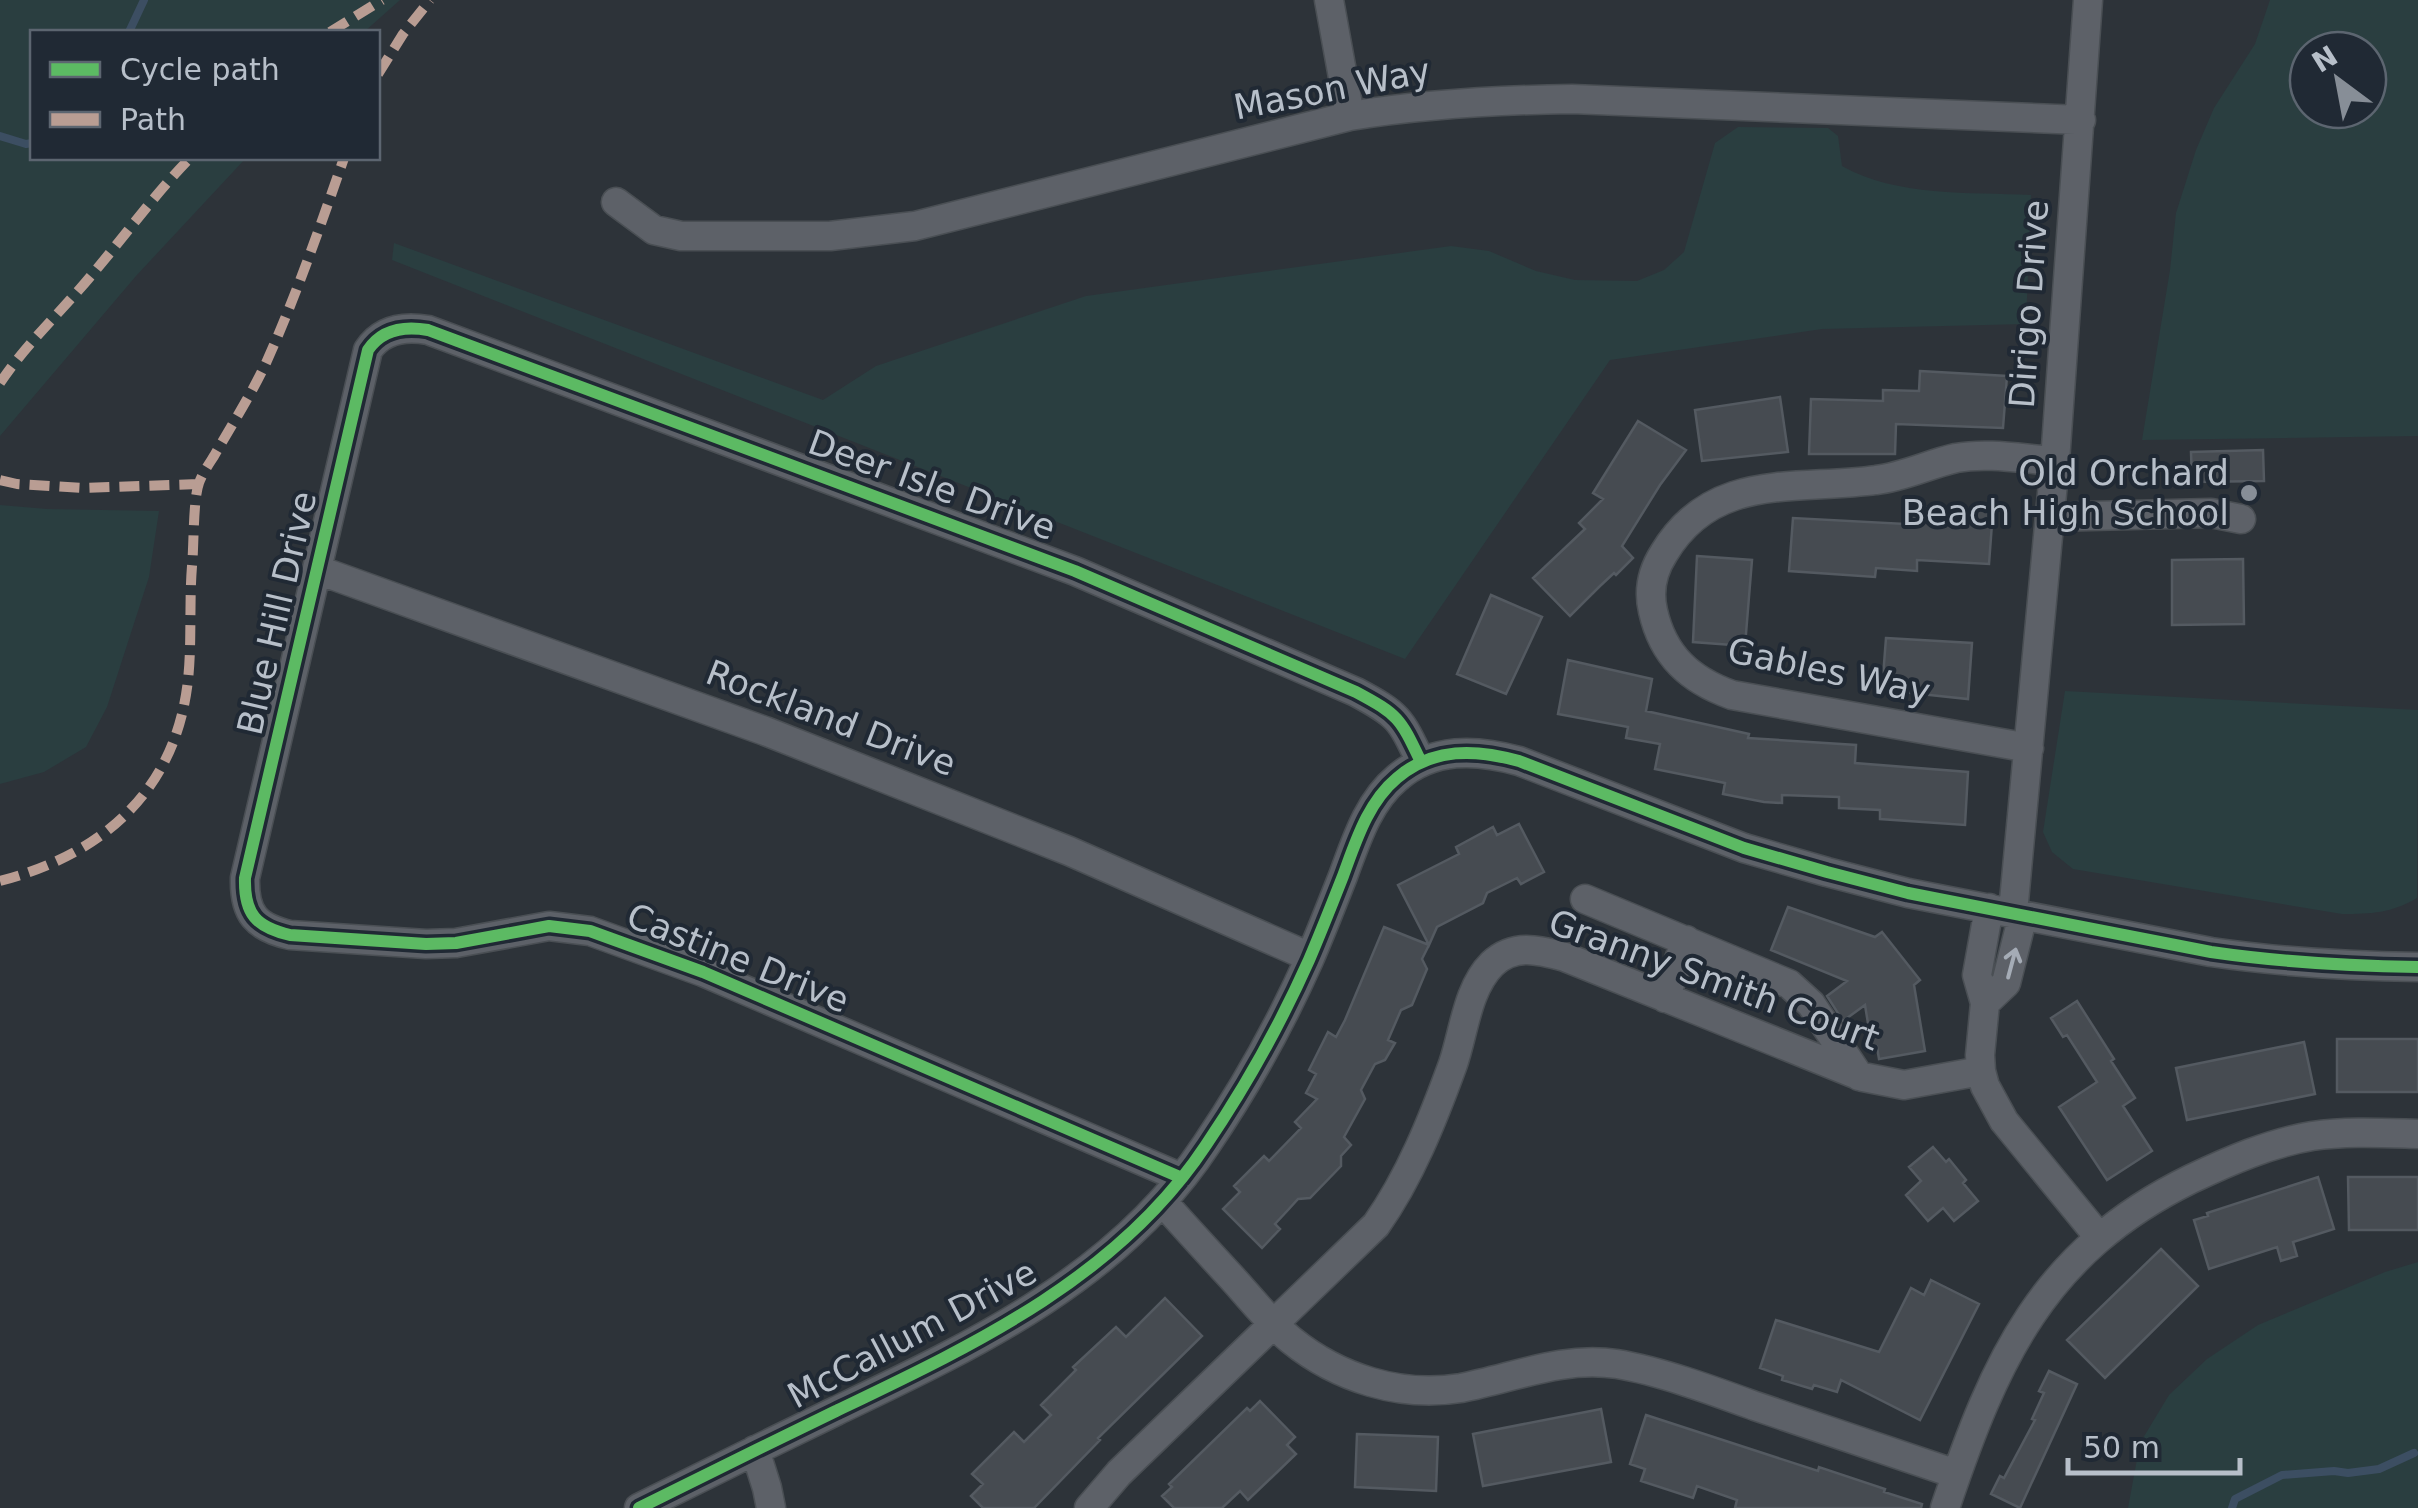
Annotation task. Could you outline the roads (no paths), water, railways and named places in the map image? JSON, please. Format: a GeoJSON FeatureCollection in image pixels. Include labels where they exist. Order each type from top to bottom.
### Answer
{"type":"FeatureCollection","features":[{"type":"Feature","properties":{"kind":"street"},"geometry":{"type":"LineString","coordinates":[[1329,0],[1350,116]]}},
{"type":"Feature","properties":{"kind":"street","name":"Dirigo Drive"},"geometry":{"type":"LineString","coordinates":[[1981,1071],[1985,1003],[1976,976],[2008,912],[2029,748],[2055,461],[2088,0]]}},
{"type":"Feature","properties":{"kind":"street","name":"Mason Way"},"geometry":{"type":"LineString","coordinates":[[616,202],[654,230],[681,236],[830,236],[915,226],[1350,116],[1498,100],[1572,99],[2081,120]]}},
{"type":"Feature","properties":{"kind":"street","name":"Deer Isle Drive"},"geometry":{"type":"LineString","coordinates":[[386,333],[406,328],[428,330],[1076,571],[1387,708],[1403,725],[1420,762]]}},
{"type":"Feature","properties":{"kind":"street","name":"Blue Hill Drive"},"geometry":{"type":"LineString","coordinates":[[252,914],[245,878],[366,356],[372,344],[386,333]]}},
{"type":"Feature","properties":{"kind":"street","name":"Gables Way"},"geometry":{"type":"LineString","coordinates":[[2029,748],[1732,694],[1708,686],[1674,658],[1658,628],[1651,588],[1656,566],[1669,544],[1686,524],[1727,497],[1758,488],[1881,480],[1960,457],[2055,461]]}},
{"type":"Feature","properties":{"kind":"street"},"geometry":{"type":"LineString","coordinates":[[2050,517],[2211,514],[2241,519]]}},
{"type":"Feature","properties":{"kind":"street","name":"Rockland Drive"},"geometry":{"type":"LineString","coordinates":[[318,570],[766,731],[1069,851],[1310,958]]}},
{"type":"Feature","properties":{"kind":"street"},"geometry":{"type":"LineString","coordinates":[[1420,762],[1457,752],[1496,755],[1550,772],[1744,848],[1867,883],[2008,912],[2252,958],[2322,965],[2418,967]]}},
{"type":"Feature","properties":{"kind":"street","name":"McCallum Drive"},"geometry":{"type":"LineString","coordinates":[[639,1508],[1011,1322],[1086,1272],[1122,1241],[1182,1178],[1250,1076],[1289,1004],[1374,806],[1390,784],[1420,762]]}},
{"type":"Feature","properties":{"kind":"street"},"geometry":{"type":"LineString","coordinates":[[1585,900],[1778,978],[1803,994],[1858,1076]]}},
{"type":"Feature","properties":{"kind":"street","name":"Castine Drive"},"geometry":{"type":"LineString","coordinates":[[252,914],[265,926],[290,936],[393,943],[456,943],[549,926],[590,931],[704,972],[1182,1178]]}},
{"type":"Feature","properties":{"kind":"street"},"geometry":{"type":"LineString","coordinates":[[1665,998],[1686,940]]}},
{"type":"Feature","properties":{"kind":"street","name":"Granny Smith Court"},"geometry":{"type":"LineString","coordinates":[[1089,1508],[1119,1473],[1362,1238],[1391,1204],[1439,1101],[1474,992],[1491,965],[1511,953],[1535,949],[1564,957],[1858,1076],[1888,1084],[1904,1085],[1981,1071]]}},
{"type":"Feature","properties":{"kind":"street"},"geometry":{"type":"LineString","coordinates":[[1981,1071],[1990,1100],[2004,1122],[2099,1237]]}},
{"type":"Feature","properties":{"kind":"street"},"geometry":{"type":"LineString","coordinates":[[1945,1508],[1972,1427],[2016,1338],[2058,1278],[2099,1237],[2177,1186],[2240,1157],[2310,1136],[2418,1134]]}},
{"type":"Feature","properties":{"kind":"street"},"geometry":{"type":"LineString","coordinates":[[1162,1201],[1291,1340],[1342,1372],[1364,1380],[1436,1390],[1557,1365],[1618,1364],[1712,1391],[1956,1474]]}},
{"type":"Feature","properties":{"kind":"street"},"geometry":{"type":"LineString","coordinates":[[756,1450],[771,1508]]}},
{"type":"Feature","properties":{"kind":"waterway"},"geometry":{"type":"LineString","coordinates":[[130,30],[144,0]]}},
{"type":"Feature","properties":{"kind":"waterway"},"geometry":{"type":"LineString","coordinates":[[0,136],[30,143]]}},
{"type":"Feature","properties":{"kind":"waterway"},"geometry":{"type":"LineString","coordinates":[[2232,1508],[2235,1499],[2282,1475],[2379,1469],[2414,1453]]}},
{"type":"Feature","properties":{"kind":"place","name":"Old Orchard Beach High School"},"geometry":{"type":"Point","coordinates":[2249,493]}}]}
